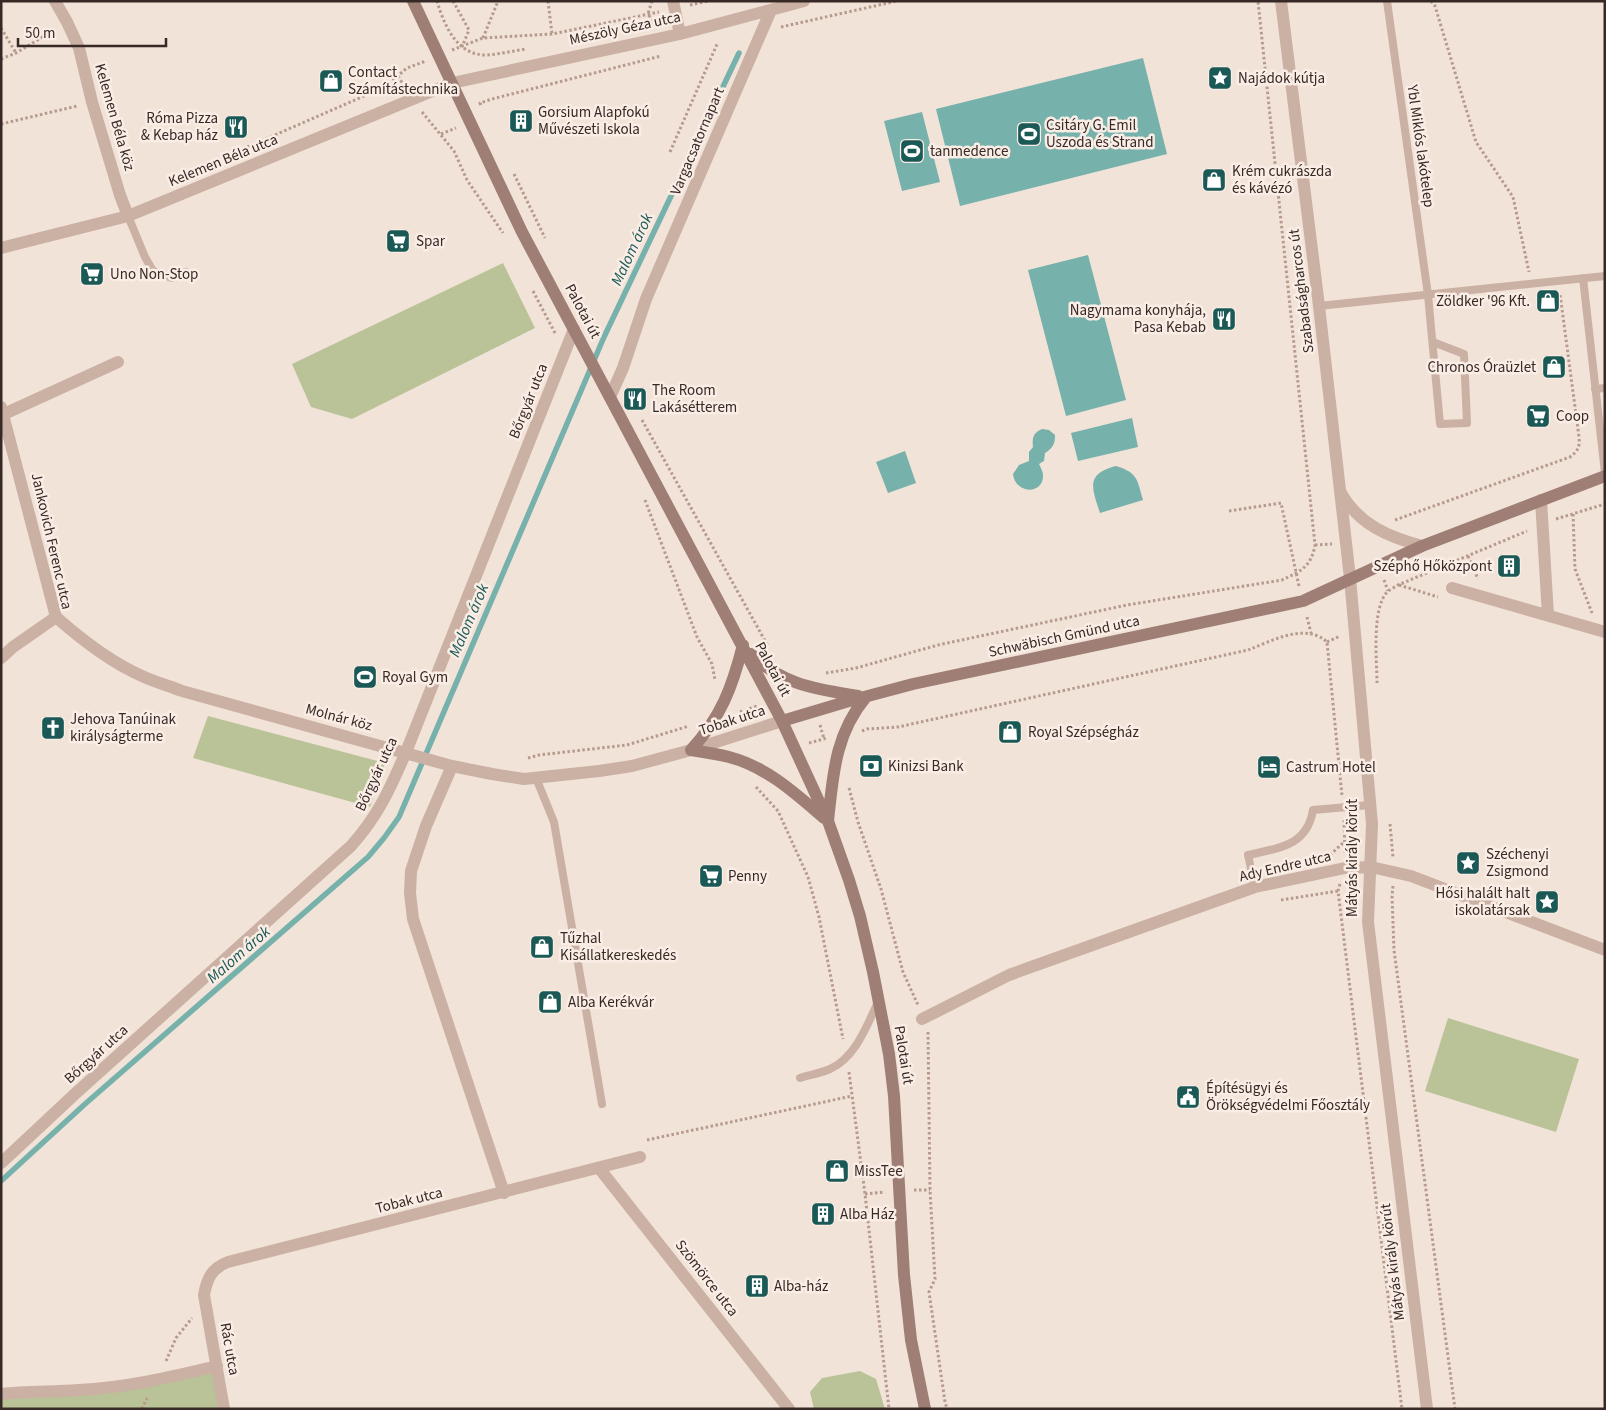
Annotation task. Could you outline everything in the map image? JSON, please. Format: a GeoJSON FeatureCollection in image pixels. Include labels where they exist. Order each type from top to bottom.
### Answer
{"type":"FeatureCollection","features":[{"type":"Feature","properties":{"kind":"main road","name":"Palotai út"},"geometry":{"type":"LineString","coordinates":[[413,1],[522,232],[743,645],[782,721],[828,821],[860,916],[889,1054],[894,1096],[904,1275],[911,1340],[925,1409]]}},
{"type":"Feature","properties":{"kind":"main road"},"geometry":{"type":"LineString","coordinates":[[1350,578],[1422,546],[1605,474]]}},
{"type":"Feature","properties":{"kind":"main road","name":"Schwäbisch Gmünd utca"},"geometry":{"type":"LineString","coordinates":[[782,721],[913,684],[1303,601],[1350,578]]}},
{"type":"Feature","properties":{"kind":"main road"},"geometry":{"type":"LineString","coordinates":[[691,750],[708,732],[725,700],[733,682],[743,645],[762,664],[778,676],[806,687],[866,697]]}},
{"type":"Feature","properties":{"kind":"main road"},"geometry":{"type":"LineString","coordinates":[[828,821],[839,745],[854,711],[866,697]]}},
{"type":"Feature","properties":{"kind":"main road"},"geometry":{"type":"LineString","coordinates":[[691,750],[729,757],[753,766],[774,777],[828,821]]}},
{"type":"Feature","properties":{"kind":"street","name":"Kelemen Béla köz"},"geometry":{"type":"LineString","coordinates":[[55,1],[67,22],[78,48],[92,102],[128,216]]}},
{"type":"Feature","properties":{"kind":"street","name":"Mészöly Géza utca"},"geometry":{"type":"LineString","coordinates":[[452,84],[680,34],[804,1]]}},
{"type":"Feature","properties":{"kind":"street","name":"Szabadságharcos út"},"geometry":{"type":"LineString","coordinates":[[1281,1],[1319,306],[1350,578]]}},
{"type":"Feature","properties":{"kind":"street"},"geometry":{"type":"LineString","coordinates":[[674,5],[680,34]]}},
{"type":"Feature","properties":{"kind":"street","name":"Vargacsatornapart"},"geometry":{"type":"LineString","coordinates":[[610,397],[623,368],[646,299],[771,10]]}},
{"type":"Feature","properties":{"kind":"street","name":"Kelemen Béla utca"},"geometry":{"type":"LineString","coordinates":[[1,248],[128,216],[452,84]]}},
{"type":"Feature","properties":{"kind":"street","name":"Bőrgyár utca"},"geometry":{"type":"LineString","coordinates":[[1,1163],[76,1093],[351,846],[381,808],[411,754],[567,348],[577,334]]}},
{"type":"Feature","properties":{"kind":"street"},"geometry":{"type":"LineString","coordinates":[[2,411],[118,362]]}},
{"type":"Feature","properties":{"kind":"street","name":"Jankovich Ferenc utca"},"geometry":{"type":"LineString","coordinates":[[1,658],[56,617],[2,411]]}},
{"type":"Feature","properties":{"kind":"street"},"geometry":{"type":"LineString","coordinates":[[1340,491],[1355,513],[1376,529],[1389,536],[1422,546]]}},
{"type":"Feature","properties":{"kind":"street"},"geometry":{"type":"LineString","coordinates":[[1541,500],[1544,524],[1548,615]]}},
{"type":"Feature","properties":{"kind":"street","name":"Mátyás király körút"},"geometry":{"type":"LineString","coordinates":[[1350,578],[1372,824],[1368,922],[1426,1409]]}},
{"type":"Feature","properties":{"kind":"street"},"geometry":{"type":"LineString","coordinates":[[1452,588],[1604,632]]}},
{"type":"Feature","properties":{"kind":"street","name":"Molnár köz"},"geometry":{"type":"LineString","coordinates":[[56,617],[114,661],[142,676],[214,701],[452,766],[524,779],[624,767],[691,750]]}},
{"type":"Feature","properties":{"kind":"street","name":"Tobak utca"},"geometry":{"type":"LineString","coordinates":[[691,750],[782,721]]}},
{"type":"Feature","properties":{"kind":"street"},"geometry":{"type":"LineString","coordinates":[[452,766],[426,826],[411,871],[413,919],[504,1193]]}},
{"type":"Feature","properties":{"kind":"street","name":"Ady Endre utca"},"geometry":{"type":"LineString","coordinates":[[922,1019],[1009,975],[1254,887],[1345,868],[1370,867],[1411,876],[1605,950]]}},
{"type":"Feature","properties":{"kind":"street","name":"Tobak utca"},"geometry":{"type":"LineString","coordinates":[[204,1299],[206,1282],[210,1273],[218,1266],[228,1262],[640,1157]]}},
{"type":"Feature","properties":{"kind":"street","name":"Szömörce utca"},"geometry":{"type":"LineString","coordinates":[[599,1168],[789,1409]]}},
{"type":"Feature","properties":{"kind":"street","name":"Rác utca"},"geometry":{"type":"LineString","coordinates":[[204,1299],[224,1409]]}},
{"type":"Feature","properties":{"kind":"street"},"geometry":{"type":"LineString","coordinates":[[1,1394],[22,1391],[79,1390],[157,1380],[217,1366]]}},
{"type":"Feature","properties":{"kind":"lane","name":"Ybl Miklós lakótelep"},"geometry":{"type":"LineString","coordinates":[[1387,1],[1428,294],[1440,424],[1467,422],[1464,354],[1433,342]]}},
{"type":"Feature","properties":{"kind":"lane"},"geometry":{"type":"LineString","coordinates":[[128,216],[153,272],[172,278],[186,272]]}},
{"type":"Feature","properties":{"kind":"lane"},"geometry":{"type":"LineString","coordinates":[[1319,306],[1605,276]]}},
{"type":"Feature","properties":{"kind":"lane"},"geometry":{"type":"LineString","coordinates":[[1583,278],[1605,474]]}},
{"type":"Feature","properties":{"kind":"lane"},"geometry":{"type":"LineString","coordinates":[[1594,389],[1605,388]]}},
{"type":"Feature","properties":{"kind":"lane"},"geometry":{"type":"LineString","coordinates":[[536,778],[554,822],[602,1104]]}},
{"type":"Feature","properties":{"kind":"lane"},"geometry":{"type":"LineString","coordinates":[[1254,887],[1248,855],[1294,843],[1311,822],[1313,810],[1370,805]]}},
{"type":"Feature","properties":{"kind":"lane"},"geometry":{"type":"LineString","coordinates":[[800,1078],[830,1069],[847,1056],[859,1041],[879,1000]]}},
{"type":"Feature","properties":{"kind":"path"},"geometry":{"type":"LineString","coordinates":[[437,1],[444,23],[461,47],[474,53],[485,55],[532,48]]}},
{"type":"Feature","properties":{"kind":"path"},"geometry":{"type":"LineString","coordinates":[[453,1],[469,30],[461,47]]}},
{"type":"Feature","properties":{"kind":"path"},"geometry":{"type":"LineString","coordinates":[[483,38],[498,1]]}},
{"type":"Feature","properties":{"kind":"path"},"geometry":{"type":"LineString","coordinates":[[548,1],[552,34]]}},
{"type":"Feature","properties":{"kind":"path"},"geometry":{"type":"LineString","coordinates":[[648,14],[652,1]]}},
{"type":"Feature","properties":{"kind":"path"},"geometry":{"type":"LineString","coordinates":[[461,47],[483,38],[552,34],[648,14],[674,5],[708,1]]}},
{"type":"Feature","properties":{"kind":"path"},"geometry":{"type":"LineString","coordinates":[[762,31],[897,1]]}},
{"type":"Feature","properties":{"kind":"path"},"geometry":{"type":"LineString","coordinates":[[818,672],[826,673],[856,668],[957,641],[1127,605],[1282,580],[1309,564],[1315,545],[1258,1]]}},
{"type":"Feature","properties":{"kind":"path"},"geometry":{"type":"LineString","coordinates":[[1431,1],[1435,6],[1476,142],[1512,197],[1532,284]]}},
{"type":"Feature","properties":{"kind":"path"},"geometry":{"type":"LineString","coordinates":[[646,25],[654,23],[648,14]]}},
{"type":"Feature","properties":{"kind":"path"},"geometry":{"type":"LineString","coordinates":[[1,59],[16,53],[67,22]]}},
{"type":"Feature","properties":{"kind":"path"},"geometry":{"type":"LineString","coordinates":[[602,24],[606,38]]}},
{"type":"Feature","properties":{"kind":"path"},"geometry":{"type":"LineString","coordinates":[[1,28],[16,53]]}},
{"type":"Feature","properties":{"kind":"path"},"geometry":{"type":"LineString","coordinates":[[597,39],[614,35]]}},
{"type":"Feature","properties":{"kind":"path"},"geometry":{"type":"LineString","coordinates":[[708,44],[726,40]]}},
{"type":"Feature","properties":{"kind":"path"},"geometry":{"type":"LineString","coordinates":[[670,152],[718,42]]}},
{"type":"Feature","properties":{"kind":"path"},"geometry":{"type":"LineString","coordinates":[[234,153],[385,87],[407,68],[438,56]]}},
{"type":"Feature","properties":{"kind":"path"},"geometry":{"type":"LineString","coordinates":[[484,110],[480,103],[492,99],[661,56]]}},
{"type":"Feature","properties":{"kind":"path"},"geometry":{"type":"LineString","coordinates":[[398,76],[412,100],[454,151],[467,180],[508,241]]}},
{"type":"Feature","properties":{"kind":"path"},"geometry":{"type":"LineString","coordinates":[[1,124],[92,102]]}},
{"type":"Feature","properties":{"kind":"path"},"geometry":{"type":"LineString","coordinates":[[512,170],[546,240]]}},
{"type":"Feature","properties":{"kind":"path"},"geometry":{"type":"LineString","coordinates":[[1388,520],[1397,520],[1570,457],[1577,452],[1580,445],[1559,281]]}},
{"type":"Feature","properties":{"kind":"path"},"geometry":{"type":"LineString","coordinates":[[533,290],[553,331],[567,348]]}},
{"type":"Feature","properties":{"kind":"path"},"geometry":{"type":"LineString","coordinates":[[638,412],[772,654]]}},
{"type":"Feature","properties":{"kind":"path"},"geometry":{"type":"LineString","coordinates":[[642,494],[697,637],[712,664],[716,686],[725,700],[740,712],[750,731]]}},
{"type":"Feature","properties":{"kind":"path"},"geometry":{"type":"LineString","coordinates":[[1229,511],[1282,503],[1296,573]]}},
{"type":"Feature","properties":{"kind":"path"},"geometry":{"type":"LineString","coordinates":[[1377,683],[1378,620],[1382,600],[1388,591],[1398,585],[1544,524],[1605,504]]}},
{"type":"Feature","properties":{"kind":"path"},"geometry":{"type":"LineString","coordinates":[[1573,514],[1575,569],[1594,618]]}},
{"type":"Feature","properties":{"kind":"path"},"geometry":{"type":"LineString","coordinates":[[856,735],[867,729],[898,727],[1248,650],[1287,635],[1311,633],[1321,636],[1327,642],[1343,807],[1345,868],[1338,891],[1402,1409]]}},
{"type":"Feature","properties":{"kind":"path"},"geometry":{"type":"LineString","coordinates":[[528,758],[539,755],[627,745],[684,729],[691,725]]}},
{"type":"Feature","properties":{"kind":"path"},"geometry":{"type":"LineString","coordinates":[[753,766],[751,782],[778,811],[808,877],[820,917],[847,1056],[865,1194],[889,1409]]}},
{"type":"Feature","properties":{"kind":"path"},"geometry":{"type":"LineString","coordinates":[[848,784],[858,822],[881,889],[903,972],[919,1006],[922,1019],[928,1027],[930,1190],[935,1279],[929,1292],[947,1409]]}},
{"type":"Feature","properties":{"kind":"path"},"geometry":{"type":"LineString","coordinates":[[1389,821],[1395,873],[1392,896],[1394,950],[1455,1409]]}},
{"type":"Feature","properties":{"kind":"path"},"geometry":{"type":"LineString","coordinates":[[647,1140],[852,1096]]}},
{"type":"Feature","properties":{"kind":"path"},"geometry":{"type":"LineString","coordinates":[[142,1409],[176,1338],[204,1299]]}},
{"type":"Feature","properties":{"kind":"green space"},"geometry":{"type":"Polygon","coordinates":[[[503,263],[535,328],[352,419],[311,407],[292,364],[503,263]]]}},
{"type":"Feature","properties":{"kind":"green space"},"geometry":{"type":"Polygon","coordinates":[[[208,716],[385,763],[370,807],[193,758],[208,716]]]}},
{"type":"Feature","properties":{"kind":"green space"},"geometry":{"type":"Polygon","coordinates":[[[1448,1018],[1579,1059],[1556,1132],[1425,1091],[1448,1018]]]}},
{"type":"Feature","properties":{"kind":"green space"},"geometry":{"type":"Polygon","coordinates":[[[217,1366],[224,1409],[1,1409],[1,1394],[79,1390],[217,1366]]]}},
{"type":"Feature","properties":{"kind":"green space"},"geometry":{"type":"Polygon","coordinates":[[[860,1371],[876,1379],[885,1409],[814,1409],[810,1392],[822,1378],[860,1371]]]}},
{"type":"Feature","properties":{"kind":"water"},"geometry":{"type":"Polygon","coordinates":[[[1143,58],[1167,154],[960,206],[936,109],[1143,58]]]}},
{"type":"Feature","properties":{"kind":"water","name":"tanmedence"},"geometry":{"type":"Polygon","coordinates":[[[922,112],[940,182],[902,191],[884,121],[922,112]]]}},
{"type":"Feature","properties":{"kind":"water"},"geometry":{"type":"Polygon","coordinates":[[[1088,255],[1126,400],[1066,416],[1028,270],[1088,255]]]}},
{"type":"Feature","properties":{"kind":"water"},"geometry":{"type":"Polygon","coordinates":[[[1132,418],[1138,447],[1078,461],[1071,433],[1132,418]]]}},
{"type":"Feature","properties":{"kind":"water"},"geometry":{"type":"Polygon","coordinates":[[[1042,429],[1049,430],[1055,435],[1055,441],[1053,446],[1045,453],[1044,461],[1039,464],[1043,474],[1042,482],[1039,487],[1029,490],[1023,488],[1015,481],[1013,474],[1019,465],[1029,461],[1029,452],[1033,447],[1034,436],[1042,429]]]}},
{"type":"Feature","properties":{"kind":"water"},"geometry":{"type":"Polygon","coordinates":[[[905,451],[916,483],[888,493],[876,462],[905,451]]]}},
{"type":"Feature","properties":{"kind":"water"},"geometry":{"type":"Polygon","coordinates":[[[1116,466],[1133,474],[1143,500],[1100,513],[1093,483],[1099,473],[1116,466]]]}},
{"type":"Feature","properties":{"kind":"waterway","name":"Malom árok"},"geometry":{"type":"LineString","coordinates":[[1,1181],[85,1104],[368,857],[399,817],[604,337],[739,53]]}},
{"type":"Feature","properties":{"kind":"place","name":"Najádok kútja"},"geometry":{"type":"Point","coordinates":[1220,78]}},
{"type":"Feature","properties":{"kind":"place","name":"Contact Számítástechnika"},"geometry":{"type":"Point","coordinates":[331,81]}},
{"type":"Feature","properties":{"kind":"place","name":"Gorsium Alapfokú Művészeti Iskola"},"geometry":{"type":"Point","coordinates":[521,121]}},
{"type":"Feature","properties":{"kind":"place","name":"Róma Pizza & Kebap ház"},"geometry":{"type":"Point","coordinates":[236,127]}},
{"type":"Feature","properties":{"kind":"place","name":"Csitáry G. Emil Uszoda és Strand"},"geometry":{"type":"Point","coordinates":[1029,134]}},
{"type":"Feature","properties":{"kind":"place","name":"tanmedence"},"geometry":{"type":"Point","coordinates":[912,151]}},
{"type":"Feature","properties":{"kind":"place","name":"Krém cukrászda és kávézó"},"geometry":{"type":"Point","coordinates":[1214,180]}},
{"type":"Feature","properties":{"kind":"place","name":"Spar"},"geometry":{"type":"Point","coordinates":[398,241]}},
{"type":"Feature","properties":{"kind":"place","name":"Uno Non-Stop"},"geometry":{"type":"Point","coordinates":[92,274]}},
{"type":"Feature","properties":{"kind":"place","name":"Zöldker '96 Kft."},"geometry":{"type":"Point","coordinates":[1548,301]}},
{"type":"Feature","properties":{"kind":"place","name":"Nagymama konyhája, Pasa Kebab"},"geometry":{"type":"Point","coordinates":[1224,319]}},
{"type":"Feature","properties":{"kind":"place","name":"Chronos Óraüzlet"},"geometry":{"type":"Point","coordinates":[1554,367]}},
{"type":"Feature","properties":{"kind":"place","name":"The Room Lakásétterem"},"geometry":{"type":"Point","coordinates":[635,399]}},
{"type":"Feature","properties":{"kind":"place","name":"Coop"},"geometry":{"type":"Point","coordinates":[1538,416]}},
{"type":"Feature","properties":{"kind":"place","name":"Széphő Hőközpont"},"geometry":{"type":"Point","coordinates":[1509,566]}},
{"type":"Feature","properties":{"kind":"place","name":"Royal Gym"},"geometry":{"type":"Point","coordinates":[365,677]}},
{"type":"Feature","properties":{"kind":"place","name":"Jehova Tanúinak királyságterme"},"geometry":{"type":"Point","coordinates":[53,728]}},
{"type":"Feature","properties":{"kind":"place","name":"Royal Szépségház"},"geometry":{"type":"Point","coordinates":[1010,732]}},
{"type":"Feature","properties":{"kind":"place","name":"Kinizsi Bank"},"geometry":{"type":"Point","coordinates":[871,766]}},
{"type":"Feature","properties":{"kind":"place","name":"Castrum Hotel"},"geometry":{"type":"Point","coordinates":[1269,767]}},
{"type":"Feature","properties":{"kind":"place","name":"Széchenyi Zsigmond"},"geometry":{"type":"Point","coordinates":[1468,863]}},
{"type":"Feature","properties":{"kind":"place","name":"Penny"},"geometry":{"type":"Point","coordinates":[711,876]}},
{"type":"Feature","properties":{"kind":"place","name":"Hősi halált halt iskolatársak"},"geometry":{"type":"Point","coordinates":[1547,902]}},
{"type":"Feature","properties":{"kind":"place","name":"Tűzhal Kisállatkereskedés"},"geometry":{"type":"Point","coordinates":[542,947]}},
{"type":"Feature","properties":{"kind":"place","name":"Alba Kerékvár"},"geometry":{"type":"Point","coordinates":[550,1002]}},
{"type":"Feature","properties":{"kind":"place","name":"Építésügyi és Örökségvédelmi Főosztály"},"geometry":{"type":"Point","coordinates":[1188,1097]}},
{"type":"Feature","properties":{"kind":"place","name":"MissTee"},"geometry":{"type":"Point","coordinates":[837,1171]}},
{"type":"Feature","properties":{"kind":"place","name":"Alba Ház"},"geometry":{"type":"Point","coordinates":[823,1214]}},
{"type":"Feature","properties":{"kind":"place","name":"Alba-ház"},"geometry":{"type":"Point","coordinates":[757,1286]}}]}
